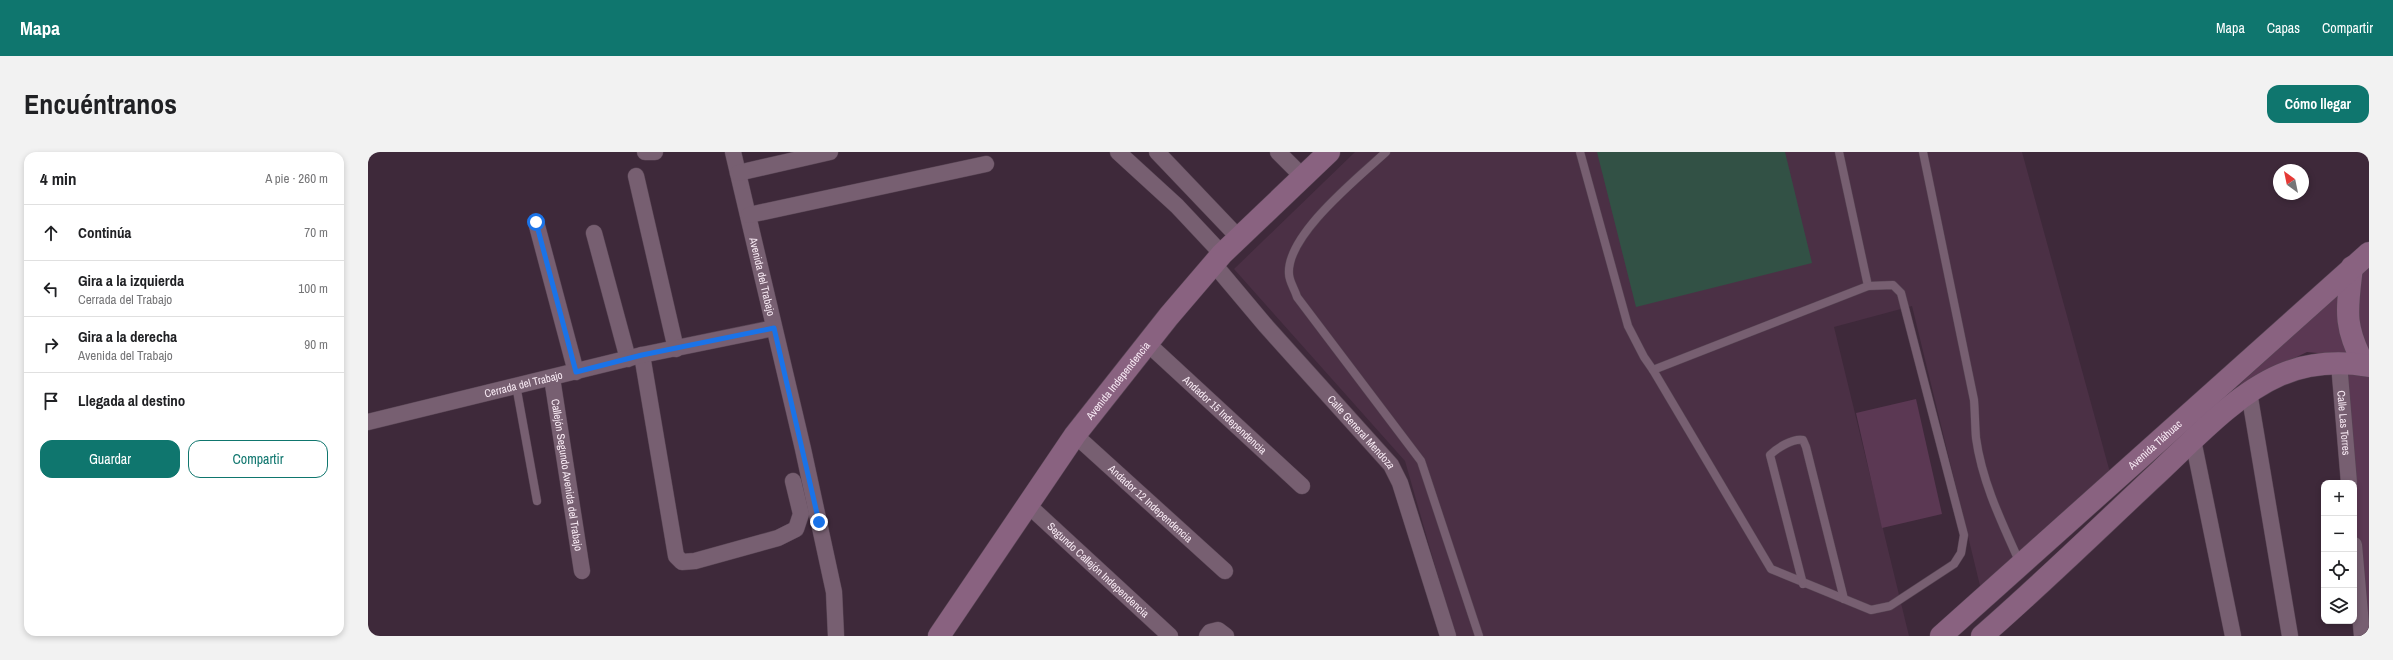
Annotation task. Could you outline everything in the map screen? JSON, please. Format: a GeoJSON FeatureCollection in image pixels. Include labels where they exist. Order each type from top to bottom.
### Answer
{"type":"FeatureCollection","features":[{"type":"Feature","properties":{"kind":"main road","name":"Avenida Independencia"},"geometry":{"type":"LineString","coordinates":[[940,636],[1027,504],[1075,435],[1147,343],[1218,258],[1302,176],[1329,152]]}},
{"type":"Feature","properties":{"kind":"main road","name":"Avenida Tláhuac"},"geometry":{"type":"LineString","coordinates":[[1941,636],[2369,253]]}},
{"type":"Feature","properties":{"kind":"main road"},"geometry":{"type":"LineString","coordinates":[[2352,267],[2347,312],[2348,329],[2352,341],[2366,366]]}},
{"type":"Feature","properties":{"kind":"main road","name":"Avenida Tláhuac"},"geometry":{"type":"LineString","coordinates":[[1982,636],[1999,622],[2193,440],[2257,387],[2297,368],[2317,364],[2339,363],[2366,366]]}},
{"type":"Feature","properties":{"kind":"main road"},"geometry":{"type":"LineString","coordinates":[[1982,600],[1999,622]]}},
{"type":"Feature","properties":{"kind":"street"},"geometry":{"type":"LineString","coordinates":[[645,152],[656,152]]}},
{"type":"Feature","properties":{"kind":"street","name":"Avenida del Trabajo"},"geometry":{"type":"LineString","coordinates":[[733,152],[749,215],[834,592],[836,636]]}},
{"type":"Feature","properties":{"kind":"street"},"geometry":{"type":"LineString","coordinates":[[738,173],[830,152]]}},
{"type":"Feature","properties":{"kind":"street","name":"Calle General Mendoza"},"geometry":{"type":"LineString","coordinates":[[1118,152],[1177,206],[1218,258],[1266,326],[1391,465],[1400,483],[1448,636]]}},
{"type":"Feature","properties":{"kind":"street"},"geometry":{"type":"LineString","coordinates":[[1157,152],[1239,238]]}},
{"type":"Feature","properties":{"kind":"street"},"geometry":{"type":"LineString","coordinates":[[1278,152],[1302,176]]}},
{"type":"Feature","properties":{"kind":"street"},"geometry":{"type":"LineString","coordinates":[[749,215],[986,164]]}},
{"type":"Feature","properties":{"kind":"street"},"geometry":{"type":"LineString","coordinates":[[636,176],[676,349]]}},
{"type":"Feature","properties":{"kind":"street"},"geometry":{"type":"LineString","coordinates":[[536,222],[576,372]]}},
{"type":"Feature","properties":{"kind":"street"},"geometry":{"type":"LineString","coordinates":[[594,233],[635,357],[676,556],[682,562],[694,561],[778,538],[796,529],[801,514],[793,481]]}},
{"type":"Feature","properties":{"kind":"street","name":"Cerrada del Trabajo"},"geometry":{"type":"LineString","coordinates":[[368,422],[635,357],[774,328]]}},
{"type":"Feature","properties":{"kind":"street","name":"Andador 15 Independencia"},"geometry":{"type":"LineString","coordinates":[[1147,343],[1302,486]]}},
{"type":"Feature","properties":{"kind":"street","name":"Calle Las Torres"},"geometry":{"type":"LineString","coordinates":[[2339,363],[2349,480]]}},
{"type":"Feature","properties":{"kind":"street","name":"Callejón Segundo Avenida del Trabajo"},"geometry":{"type":"LineString","coordinates":[[552,378],[582,571]]}},
{"type":"Feature","properties":{"kind":"street"},"geometry":{"type":"LineString","coordinates":[[2257,387],[2290,636]]}},
{"type":"Feature","properties":{"kind":"street","name":"Andador 12 Independencia"},"geometry":{"type":"LineString","coordinates":[[1075,435],[1225,571]]}},
{"type":"Feature","properties":{"kind":"street"},"geometry":{"type":"LineString","coordinates":[[2193,440],[2233,636]]}},
{"type":"Feature","properties":{"kind":"street","name":"Segundo Callejón Independencia"},"geometry":{"type":"LineString","coordinates":[[1027,504],[1170,636]]}},
{"type":"Feature","properties":{"kind":"street"},"geometry":{"type":"LineString","coordinates":[[2355,552],[2362,636]]}},
{"type":"Feature","properties":{"kind":"street"},"geometry":{"type":"LineString","coordinates":[[1207,636],[1210,632],[1218,630],[1226,636]]}},
{"type":"Feature","properties":{"kind":"lane"},"geometry":{"type":"LineString","coordinates":[[1386,152],[1314,220],[1295,248],[1289,274],[1297,297],[1421,461],[1479,636]]}},
{"type":"Feature","properties":{"kind":"lane"},"geometry":{"type":"LineString","coordinates":[[1580,152],[1628,326],[1644,357],[1771,569],[1803,584],[1871,610],[1890,606],[1954,564],[1961,553],[1964,535],[1901,293],[1893,285],[1868,286],[1653,370]]}},
{"type":"Feature","properties":{"kind":"lane"},"geometry":{"type":"LineString","coordinates":[[1839,152],[1868,286]]}},
{"type":"Feature","properties":{"kind":"lane"},"geometry":{"type":"LineString","coordinates":[[1923,152],[1974,400],[1976,438],[1982,467],[1998,514],[2020,564]]}},
{"type":"Feature","properties":{"kind":"lane"},"geometry":{"type":"LineString","coordinates":[[516,385],[537,501]]}},
{"type":"Feature","properties":{"kind":"lane"},"geometry":{"type":"LineString","coordinates":[[1803,584],[1770,455],[1775,450],[1798,439],[1803,440],[1806,447],[1844,599]]}},
{"type":"Feature","properties":{"kind":"shaded area"},"geometry":{"type":"Polygon","coordinates":[[[1355,152],[2022,152],[2114,487],[1983,598],[1912,306],[1834,327],[1909,636],[1455,636],[1405,461],[1234,269],[1355,152]]]}},
{"type":"Feature","properties":{"kind":"shaded area"},"geometry":{"type":"Polygon","coordinates":[[[2369,263],[2369,358],[2307,352],[2238,386],[2369,263]]]}},
{"type":"Feature","properties":{"kind":"shaded area"},"geometry":{"type":"Polygon","coordinates":[[[2369,367],[2369,636],[2357,585],[2357,480],[2354,480],[2340,368],[2369,367]]]}},
{"type":"Feature","properties":{"kind":"shaded area"},"geometry":{"type":"Polygon","coordinates":[[[1916,399],[1942,514],[1882,528],[1856,413],[1916,399]]]}},
{"type":"Feature","properties":{"kind":"building"},"geometry":{"type":"Polygon","coordinates":[[[1597,152],[1785,152],[1812,263],[1636,307],[1597,152]]]}},
{"type":"Feature","properties":{"kind":"route"},"geometry":{"type":"LineString","coordinates":[[536,222],[576,372],[642,355],[774,328],[819,522]]}}]}
